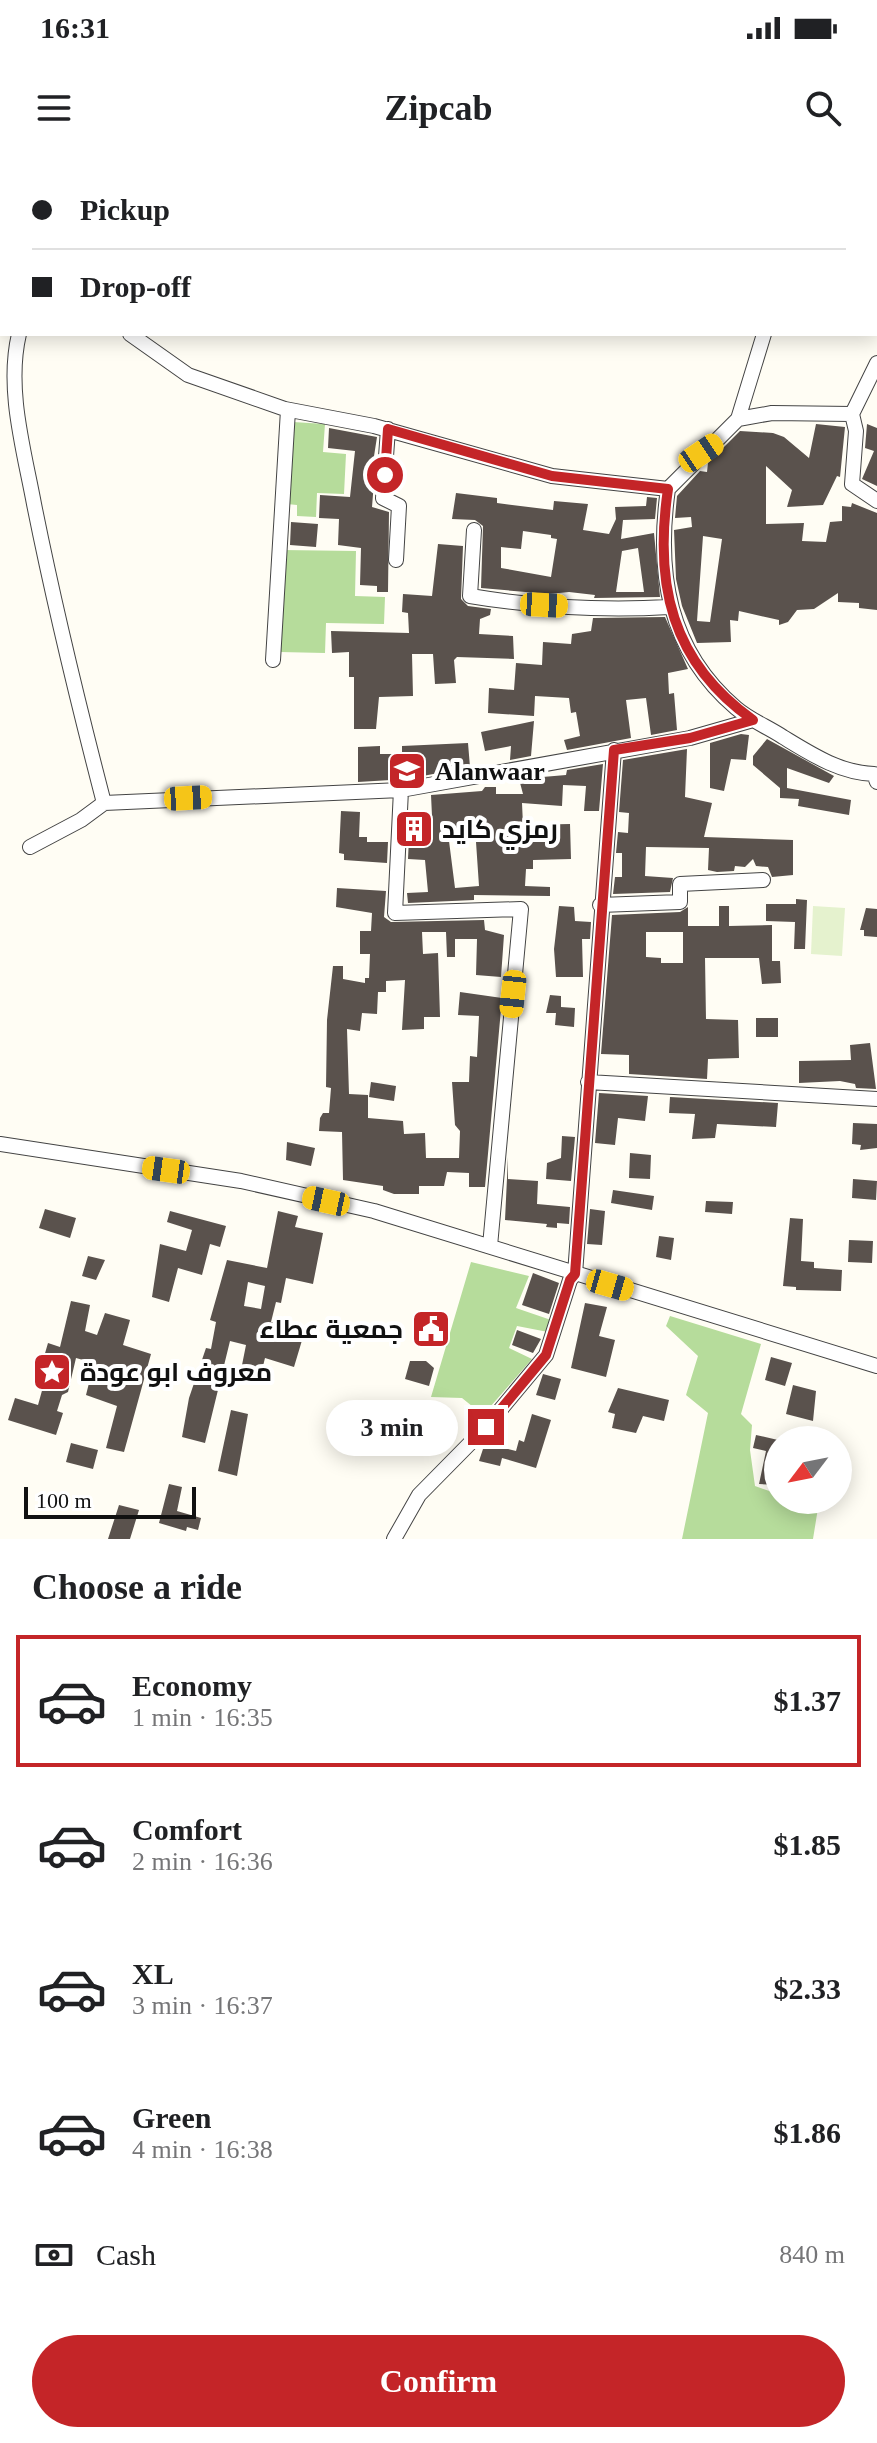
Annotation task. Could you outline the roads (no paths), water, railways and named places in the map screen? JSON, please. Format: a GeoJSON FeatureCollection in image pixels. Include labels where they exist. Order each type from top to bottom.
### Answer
{"type":"FeatureCollection","features":[{"type":"Feature","properties":{"kind":"street"},"geometry":{"type":"LineString","coordinates":[[19,336],[16,378],[18,420],[64,647],[104,803]]}},
{"type":"Feature","properties":{"kind":"street"},"geometry":{"type":"LineString","coordinates":[[133,336],[188,375],[288,410],[388,429],[552,476],[668,489]]}},
{"type":"Feature","properties":{"kind":"street"},"geometry":{"type":"LineString","coordinates":[[763,336],[738,419],[668,489],[663,575],[669,607],[698,665],[736,707],[753,720],[838,766],[876,776]]}},
{"type":"Feature","properties":{"kind":"street"},"geometry":{"type":"LineString","coordinates":[[877,363],[852,414],[856,431],[852,484],[877,501]]}},
{"type":"Feature","properties":{"kind":"street"},"geometry":{"type":"LineString","coordinates":[[273,660],[288,410]]}},
{"type":"Feature","properties":{"kind":"street"},"geometry":{"type":"LineString","coordinates":[[738,419],[772,413],[852,414]]}},
{"type":"Feature","properties":{"kind":"street"},"geometry":{"type":"LineString","coordinates":[[388,429],[383,498],[399,506],[396,560]]}},
{"type":"Feature","properties":{"kind":"street"},"geometry":{"type":"LineString","coordinates":[[474,530],[470,596],[518,604],[625,609],[669,607]]}},
{"type":"Feature","properties":{"kind":"street"},"geometry":{"type":"LineString","coordinates":[[35,844],[81,820],[104,803],[401,790],[690,738],[753,720]]}},
{"type":"Feature","properties":{"kind":"street"},"geometry":{"type":"LineString","coordinates":[[394,1539],[419,1495],[486,1427],[546,1355],[570,1280],[575,1274],[600,905],[614,750]]}},
{"type":"Feature","properties":{"kind":"street"},"geometry":{"type":"LineString","coordinates":[[401,790],[395,913],[521,909],[490,1246]]}},
{"type":"Feature","properties":{"kind":"street"},"geometry":{"type":"LineString","coordinates":[[600,905],[680,902],[680,884],[763,880]]}},
{"type":"Feature","properties":{"kind":"street"},"geometry":{"type":"LineString","coordinates":[[588,1082],[877,1099]]}},
{"type":"Feature","properties":{"kind":"street"},"geometry":{"type":"LineString","coordinates":[[0,1144],[241,1181],[374,1211],[877,1366]]}},
{"type":"Feature","properties":{"kind":"place","name":"Alanwaar"},"geometry":{"type":"Point","coordinates":[407,771]}},
{"type":"Feature","properties":{"kind":"place","name":"رمزي كايد"},"geometry":{"type":"Point","coordinates":[414,829]}},
{"type":"Feature","properties":{"kind":"place","name":"جمعية عطاء"},"geometry":{"type":"Point","coordinates":[431,1329]}},
{"type":"Feature","properties":{"kind":"place","name":"معروف ابو عودة"},"geometry":{"type":"Point","coordinates":[52,1372]}}]}
